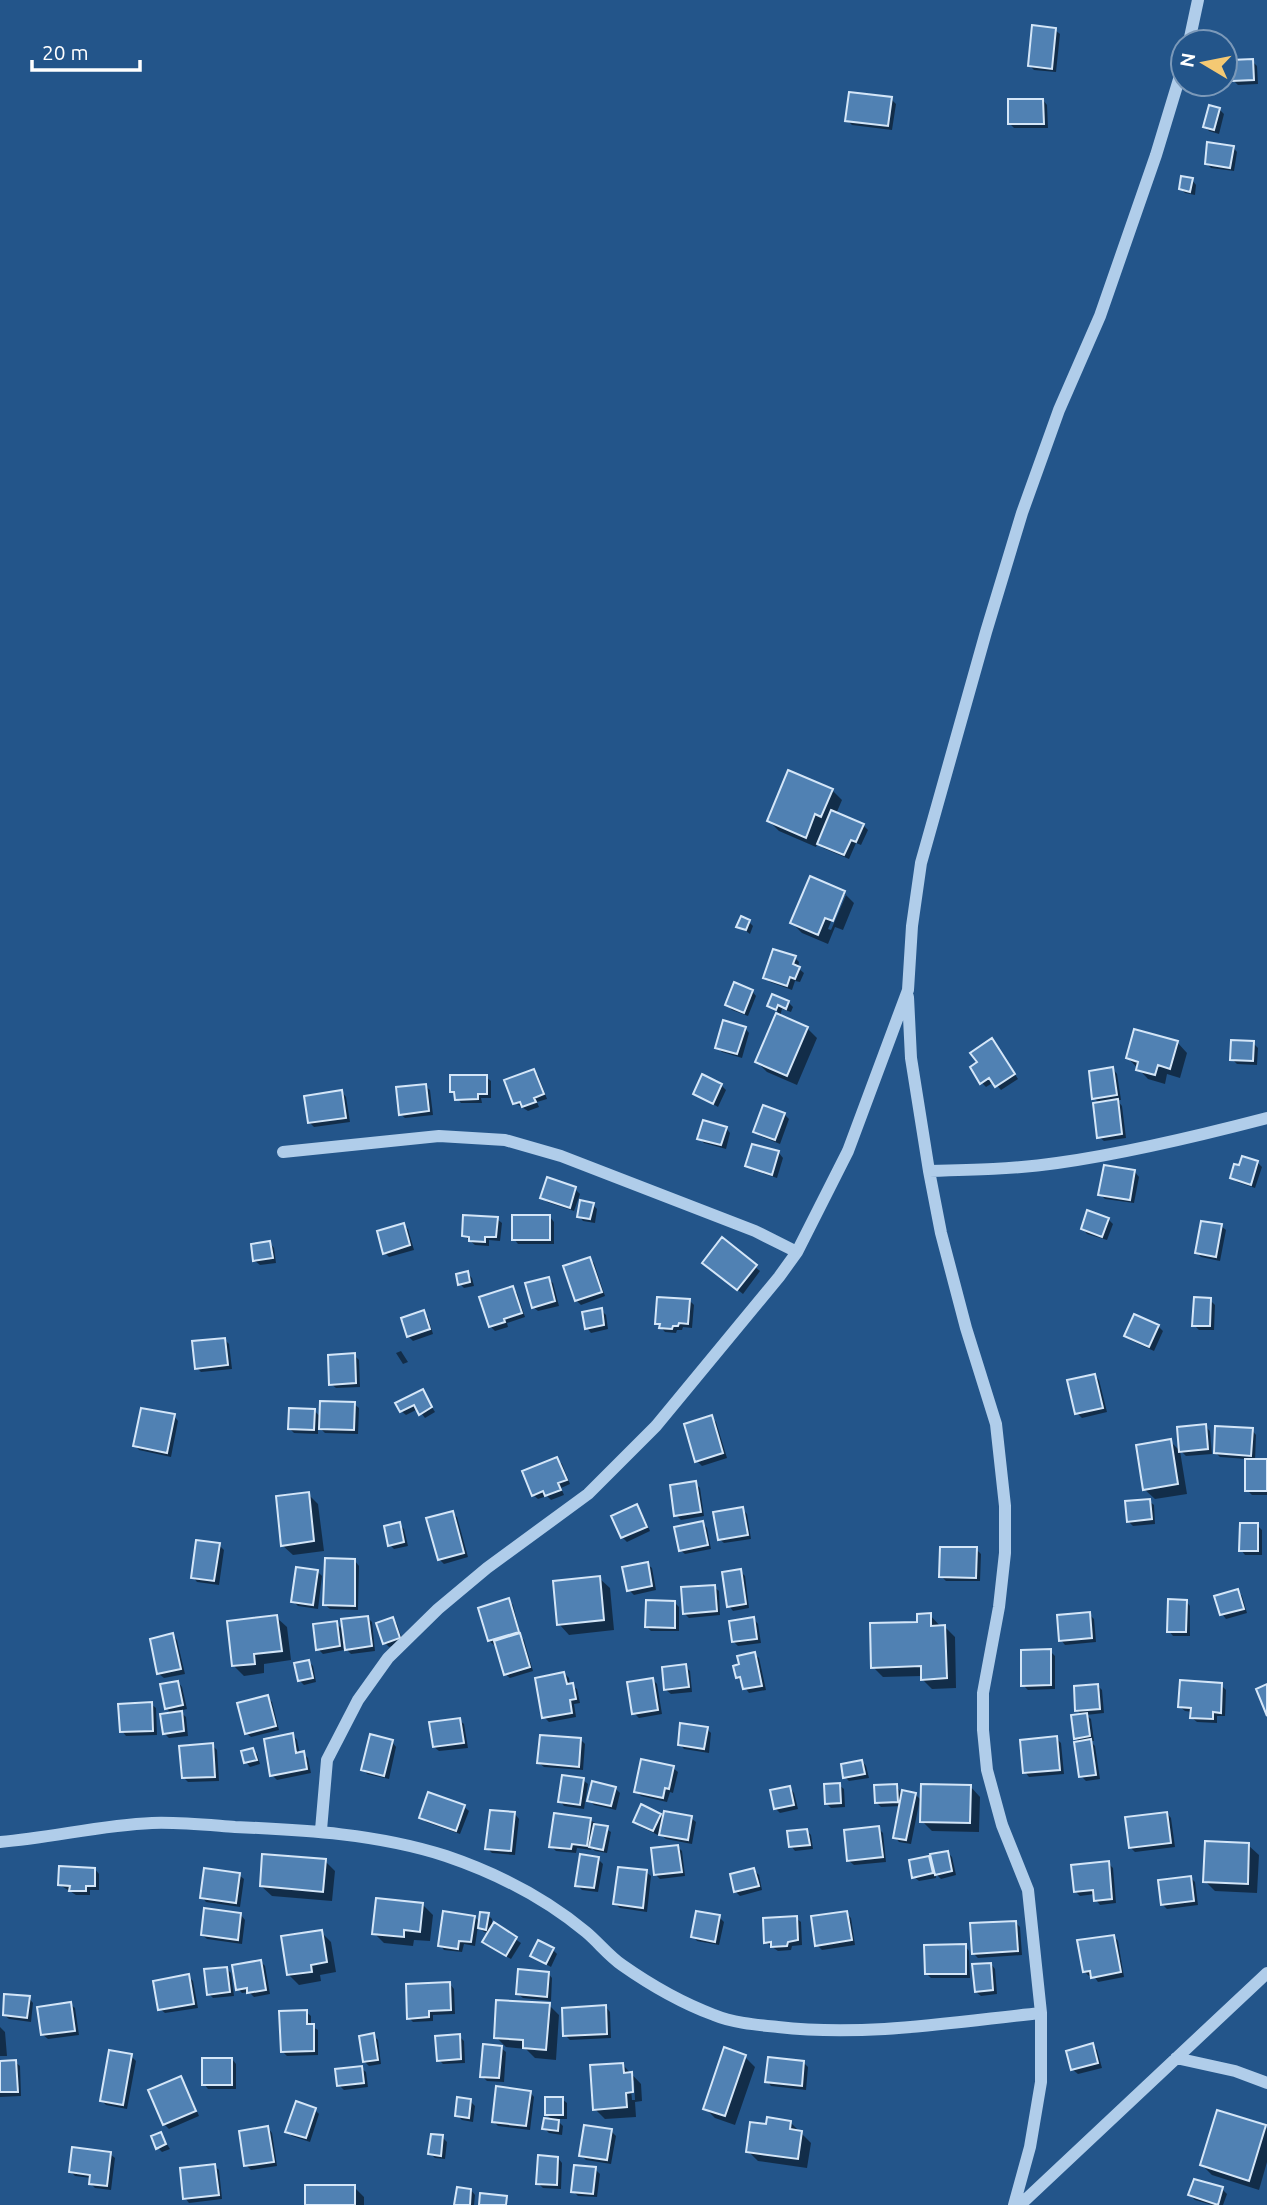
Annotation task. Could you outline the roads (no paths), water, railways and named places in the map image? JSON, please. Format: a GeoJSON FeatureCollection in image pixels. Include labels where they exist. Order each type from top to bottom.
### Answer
{"type":"FeatureCollection","features":[{"type":"Feature","properties":{"kind":"street"},"geometry":{"type":"LineString","coordinates":[[1192,28],[1198,0]]}},
{"type":"Feature","properties":{"kind":"street"},"geometry":{"type":"LineString","coordinates":[[1014,2205],[1030,2147],[1041,2082],[1041,2013],[1028,1890],[1002,1825],[987,1770],[983,1730],[983,1693],[999,1607],[1005,1553],[1005,1506],[996,1424],[960,1306],[941,1233],[929,1171],[911,1058],[908,990],[912,926],[921,863],[1022,513],[1059,410],[1100,316],[1173,98]]}},
{"type":"Feature","properties":{"kind":"street"},"geometry":{"type":"LineString","coordinates":[[321,1830],[327,1759],[359,1700],[388,1658],[438,1609],[487,1568],[589,1494],[656,1426],[797,1252],[848,1150],[908,990]]}},
{"type":"Feature","properties":{"kind":"street"},"geometry":{"type":"LineString","coordinates":[[929,1171],[993,1170],[1058,1163],[1162,1144],[1267,1118]]}},
{"type":"Feature","properties":{"kind":"street"},"geometry":{"type":"LineString","coordinates":[[284,1152],[439,1136],[505,1140],[561,1156],[755,1231],[797,1252]]}},
{"type":"Feature","properties":{"kind":"street"},"geometry":{"type":"LineString","coordinates":[[0,1842],[32,1840],[86,1829],[153,1823],[321,1830],[389,1842],[444,1856],[487,1871],[526,1891],[584,1931],[621,1964],[669,1994],[715,2016],[815,2031],[865,2031],[1041,2013]]}},
{"type":"Feature","properties":{"kind":"street"},"geometry":{"type":"LineString","coordinates":[[1020,2205],[1267,1973]]}},
{"type":"Feature","properties":{"kind":"street"},"geometry":{"type":"LineString","coordinates":[[1175,2058],[1235,2071],[1267,2082]]}}]}
